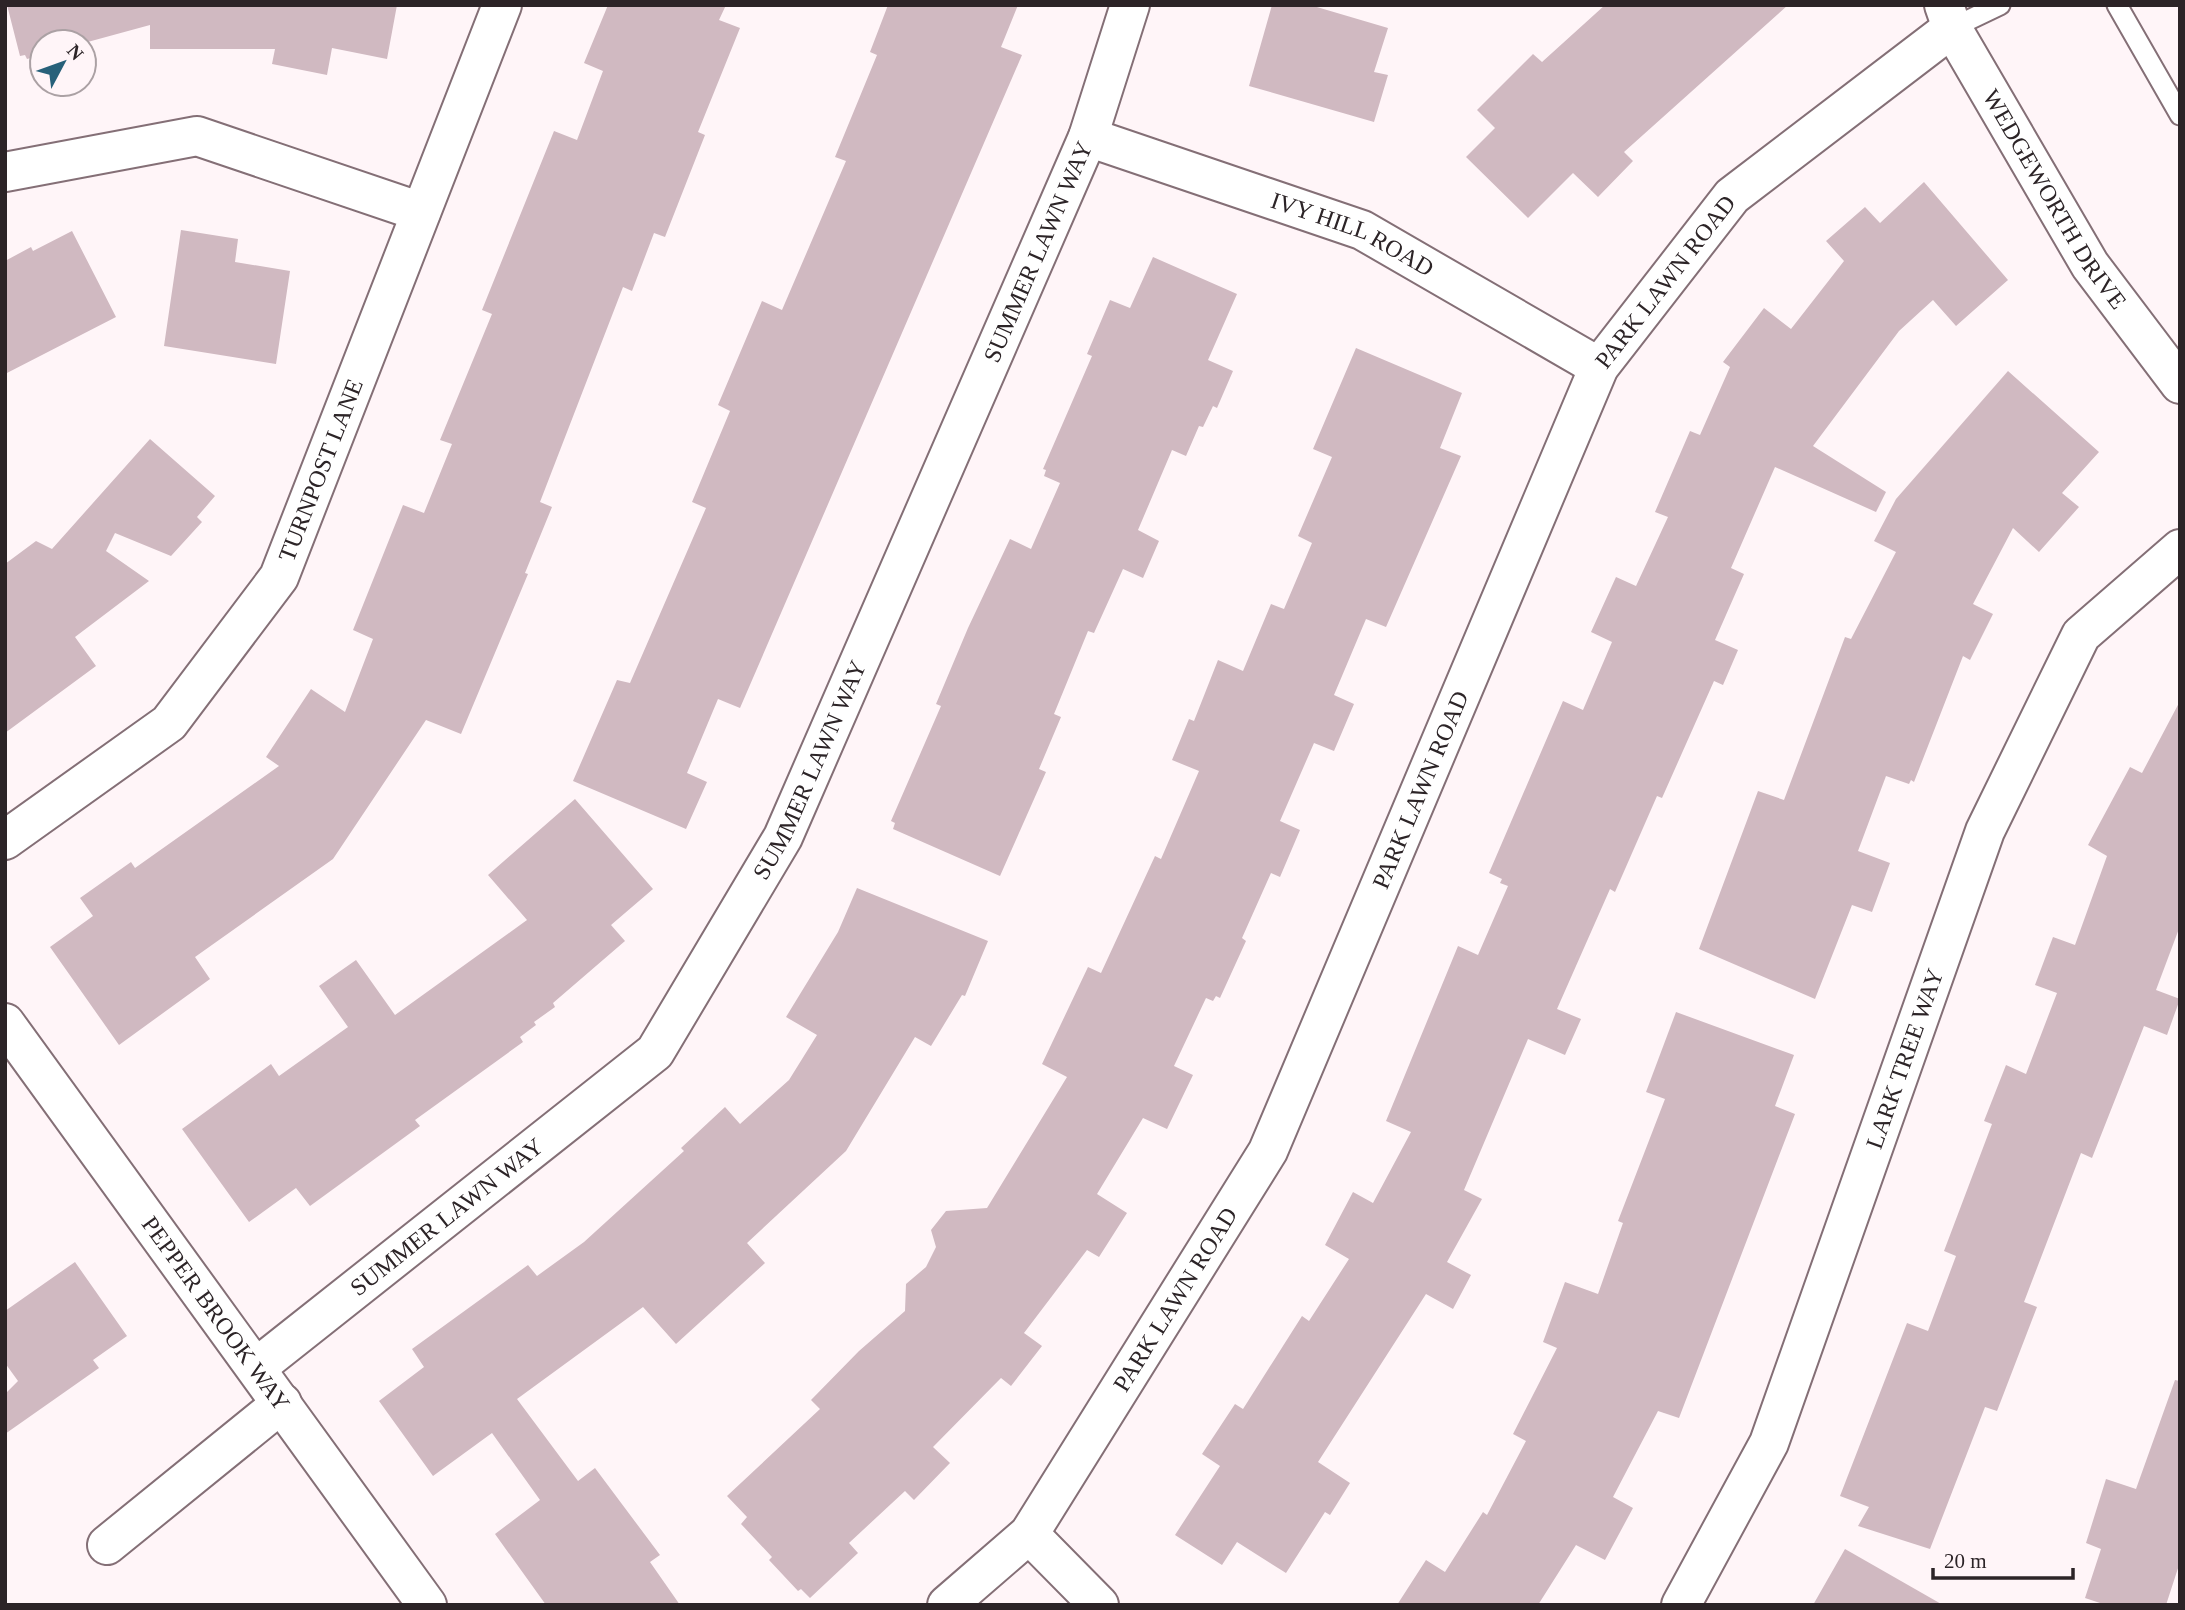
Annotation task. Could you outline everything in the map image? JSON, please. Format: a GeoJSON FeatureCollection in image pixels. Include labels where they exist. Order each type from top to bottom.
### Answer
{"type":"FeatureCollection","features":[{"type":"Feature","properties":{"kind":"street","name":"TURNPOST LANE"},"geometry":{"type":"LineString","coordinates":[[5,840],[169,723],[279,577],[502,5]]}},
{"type":"Feature","properties":{"kind":"street","name":"SUMMER LAWN WAY"},"geometry":{"type":"LineString","coordinates":[[257,1367],[655,1052],[783,837],[1088,138],[1130,5]]}},
{"type":"Feature","properties":{"kind":"street","name":"PARK LAWN ROAD"},"geometry":{"type":"LineString","coordinates":[[947,1605],[1029,1534],[1268,1151],[1599,367],[1732,197],[1948,17]]}},
{"type":"Feature","properties":{"kind":"street","name":"WEDGEWORTH DRIVE"},"geometry":{"type":"LineString","coordinates":[[1948,17],[2090,265],[2180,384]]}},
{"type":"Feature","properties":{"kind":"street"},"geometry":{"type":"LineString","coordinates":[[5,172],[197,136],[421,212]]}},
{"type":"Feature","properties":{"kind":"street","name":"IVY HILL ROAD"},"geometry":{"type":"LineString","coordinates":[[1088,138],[1362,230],[1599,367]]}},
{"type":"Feature","properties":{"kind":"street","name":"LARK TREE WAY"},"geometry":{"type":"LineString","coordinates":[[1681,1605],[1769,1443],[1985,831],[2081,635],[2180,549]]}},
{"type":"Feature","properties":{"kind":"street","name":"PEPPER BROOK WAY"},"geometry":{"type":"LineString","coordinates":[[5,1023],[427,1605]]}},
{"type":"Feature","properties":{"kind":"street"},"geometry":{"type":"LineString","coordinates":[[107,1545],[282,1403]]}},
{"type":"Feature","properties":{"kind":"street"},"geometry":{"type":"LineString","coordinates":[[1029,1534],[1099,1605]]}},
{"type":"Feature","properties":{"kind":"lane"},"geometry":{"type":"LineString","coordinates":[[1948,17],[2000,5]]}},
{"type":"Feature","properties":{"kind":"lane"},"geometry":{"type":"LineString","coordinates":[[2117,5],[2180,115]]}},
{"type":"Feature","properties":{"kind":"building"},"geometry":{"type":"Polygon","coordinates":[[[7,5],[397,5],[387,59],[332,48],[327,75],[272,64],[275,49],[150,49],[150,25],[98,39],[98,28],[28,28],[28,59],[25,55],[20,56],[7,5]]]}},
{"type":"Feature","properties":{"kind":"building"},"geometry":{"type":"Polygon","coordinates":[[[608,5],[726,5],[719,20],[740,28],[698,132],[705,135],[665,237],[654,233],[632,291],[623,287],[540,502],[552,507],[525,573],[528,574],[461,734],[426,720],[333,859],[195,957],[210,979],[119,1045],[50,947],[93,916],[80,898],[131,862],[135,868],[279,766],[266,757],[311,689],[345,712],[373,639],[353,630],[403,505],[424,513],[452,444],[440,440],[492,314],[482,310],[554,131],[577,140],[603,71],[584,63],[608,5]]]}},
{"type":"Feature","properties":{"kind":"building"},"geometry":{"type":"Polygon","coordinates":[[[888,5],[1018,5],[1001,47],[1022,55],[740,708],[718,699],[687,773],[707,782],[686,829],[573,781],[617,680],[630,683],[706,508],[692,502],[730,411],[718,405],[762,301],[782,310],[846,161],[835,157],[877,55],[870,52],[888,5]]]}},
{"type":"Feature","properties":{"kind":"building"},"geometry":{"type":"Polygon","coordinates":[[[1272,5],[1310,5],[1388,28],[1374,72],[1388,75],[1374,122],[1249,86],[1272,5]]]}},
{"type":"Feature","properties":{"kind":"building"},"geometry":{"type":"Polygon","coordinates":[[[1605,5],[1788,5],[1624,152],[1633,161],[1598,197],[1573,173],[1528,218],[1466,157],[1495,128],[1477,110],[1533,54],[1542,62],[1605,5]]]}},
{"type":"Feature","properties":{"kind":"building"},"geometry":{"type":"Polygon","coordinates":[[[1924,182],[2008,280],[1956,326],[1933,300],[1899,331],[1813,446],[1886,492],[1876,512],[1775,467],[1731,568],[1744,574],[1715,640],[1738,650],[1723,685],[1714,681],[1662,798],[1657,796],[1615,892],[1610,889],[1557,1009],[1581,1019],[1565,1055],[1528,1039],[1464,1190],[1482,1199],[1447,1262],[1471,1275],[1453,1309],[1426,1294],[1318,1462],[1350,1483],[1330,1515],[1325,1512],[1286,1573],[1237,1542],[1222,1565],[1175,1535],[1220,1466],[1202,1454],[1235,1404],[1243,1409],[1302,1316],[1309,1321],[1349,1259],[1325,1245],[1353,1192],[1373,1203],[1411,1132],[1386,1121],[1458,946],[1478,955],[1508,886],[1500,883],[1502,879],[1489,873],[1563,701],[1583,710],[1612,642],[1591,632],[1616,577],[1636,586],[1668,517],[1655,512],[1690,431],[1700,435],[1730,367],[1723,362],[1764,308],[1791,329],[1844,261],[1826,241],[1865,207],[1880,223],[1924,182]]]}},
{"type":"Feature","properties":{"kind":"building"},"geometry":{"type":"Polygon","coordinates":[[[181,230],[238,239],[235,262],[290,271],[276,364],[164,346],[181,230]]]}},
{"type":"Feature","properties":{"kind":"building"},"geometry":{"type":"Polygon","coordinates":[[[72,231],[116,317],[5,374],[5,261],[31,247],[33,251],[72,231]]]}},
{"type":"Feature","properties":{"kind":"building"},"geometry":{"type":"Polygon","coordinates":[[[1153,257],[1237,294],[1208,360],[1233,371],[1217,408],[1213,406],[1203,427],[1199,426],[1186,456],[1172,450],[1138,530],[1159,541],[1143,578],[1123,569],[1094,633],[1088,631],[1054,714],[1061,717],[1039,769],[1046,772],[1000,876],[893,829],[895,823],[891,821],[941,706],[936,704],[968,628],[1010,539],[1031,549],[1060,483],[1044,476],[1046,470],[1043,469],[1092,356],[1087,354],[1110,300],[1130,308],[1153,257]]]}},
{"type":"Feature","properties":{"kind":"building"},"geometry":{"type":"Polygon","coordinates":[[[1356,348],[1462,393],[1440,448],[1461,456],[1386,627],[1366,619],[1334,695],[1354,704],[1334,751],[1314,743],[1280,821],[1300,830],[1280,877],[1271,873],[1242,938],[1246,941],[1220,998],[1216,996],[1213,1001],[1206,998],[1174,1066],[1193,1075],[1167,1129],[1143,1118],[1097,1194],[1127,1213],[1099,1257],[1087,1250],[1024,1333],[1042,1346],[1011,1386],[1001,1378],[933,1447],[950,1463],[914,1500],[905,1491],[849,1543],[858,1553],[810,1598],[801,1589],[798,1591],[769,1560],[772,1557],[741,1524],[747,1517],[727,1496],[820,1409],[811,1400],[859,1351],[905,1311],[906,1284],[926,1267],[936,1247],[931,1230],[946,1211],[987,1208],[1067,1077],[1042,1064],[1088,967],[1101,973],[1155,856],[1161,859],[1199,771],[1172,760],[1189,719],[1194,721],[1218,660],[1243,671],[1271,604],[1284,609],[1312,543],[1298,536],[1332,457],[1313,449],[1356,348]]]}},
{"type":"Feature","properties":{"kind":"building"},"geometry":{"type":"Polygon","coordinates":[[[2008,371],[2099,452],[2062,493],[2079,507],[2039,552],[2013,528],[1973,604],[1993,614],[1970,660],[1963,656],[1914,782],[1911,780],[1909,784],[1886,776],[1858,851],[1890,863],[1872,912],[1852,905],[1815,999],[1699,949],[1758,791],[1784,800],[1845,637],[1851,639],[1896,552],[1874,541],[1896,499],[2008,371]]]}},
{"type":"Feature","properties":{"kind":"building"},"geometry":{"type":"Polygon","coordinates":[[[150,439],[215,496],[197,517],[202,522],[171,556],[115,533],[106,551],[149,581],[75,637],[96,666],[5,733],[5,564],[36,541],[52,549],[150,439]]]}},
{"type":"Feature","properties":{"kind":"building"},"geometry":{"type":"Polygon","coordinates":[[[2180,701],[2180,926],[2156,990],[2180,999],[2167,1035],[2144,1026],[2092,1158],[2081,1153],[2024,1302],[2037,1307],[1997,1411],[1985,1407],[1930,1549],[1858,1526],[1869,1507],[1840,1496],[1907,1323],[1928,1331],[1956,1256],[1944,1251],[1992,1124],[1984,1121],[2006,1065],[2026,1074],[2057,993],[2035,985],[2053,937],[2075,945],[2107,856],[2088,845],[2130,767],[2142,773],[2180,701]]]}},
{"type":"Feature","properties":{"kind":"building"},"geometry":{"type":"Polygon","coordinates":[[[575,799],[653,889],[611,925],[625,941],[553,1003],[555,1007],[534,1022],[536,1025],[520,1037],[523,1042],[415,1120],[420,1126],[310,1206],[296,1188],[249,1222],[182,1129],[271,1064],[279,1076],[348,1027],[319,986],[356,960],[395,1015],[527,920],[488,875],[575,799]]]}},
{"type":"Feature","properties":{"kind":"building"},"geometry":{"type":"Polygon","coordinates":[[[857,888],[988,941],[965,996],[962,995],[931,1046],[915,1037],[846,1151],[747,1243],[765,1263],[676,1344],[643,1307],[517,1399],[578,1481],[595,1468],[660,1555],[650,1562],[680,1605],[546,1605],[495,1534],[540,1500],[492,1433],[433,1476],[379,1401],[424,1367],[412,1349],[528,1265],[537,1276],[584,1242],[684,1151],[681,1148],[725,1107],[740,1124],[789,1080],[817,1035],[786,1017],[838,932],[857,888]]]}},
{"type":"Feature","properties":{"kind":"building"},"geometry":{"type":"Polygon","coordinates":[[[1676,1012],[1794,1055],[1775,1106],[1795,1114],[1679,1418],[1658,1411],[1613,1497],[1633,1508],[1605,1560],[1576,1545],[1538,1605],[1397,1605],[1426,1560],[1445,1572],[1483,1512],[1487,1515],[1526,1441],[1513,1434],[1557,1348],[1543,1342],[1565,1282],[1598,1294],[1623,1223],[1618,1221],[1665,1099],[1646,1092],[1676,1012]]]}},
{"type":"Feature","properties":{"kind":"building"},"geometry":{"type":"Polygon","coordinates":[[[75,1262],[127,1336],[93,1360],[99,1368],[5,1434],[5,1394],[18,1381],[5,1363],[5,1311],[75,1262]]]}},
{"type":"Feature","properties":{"kind":"building"},"geometry":{"type":"Polygon","coordinates":[[[2175,1380],[2180,1381],[2180,1562],[2166,1605],[2106,1605],[2085,1598],[2101,1549],[2086,1543],[2106,1479],[2136,1489],[2175,1380]]]}},
{"type":"Feature","properties":{"kind":"building"},"geometry":{"type":"Polygon","coordinates":[[[1845,1549],[1943,1605],[1813,1605],[1845,1549]]]}}]}
